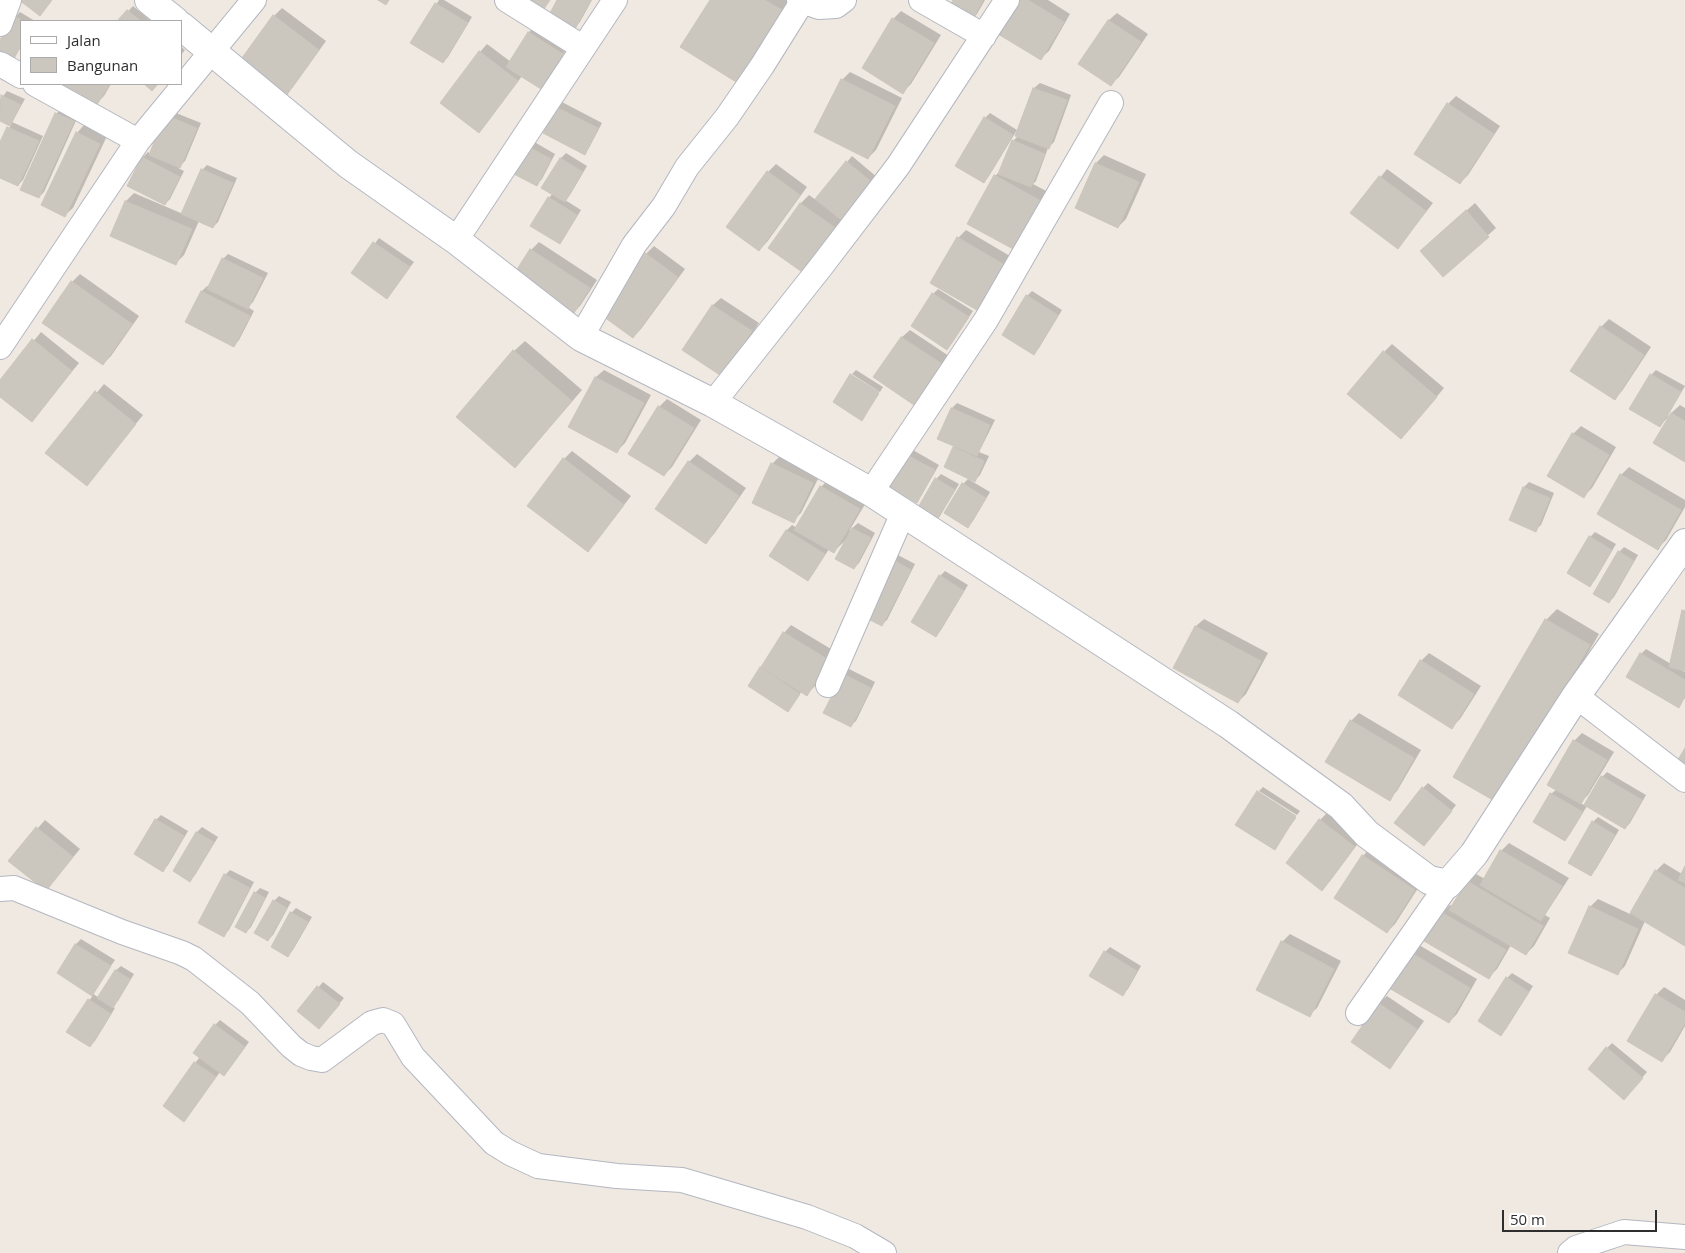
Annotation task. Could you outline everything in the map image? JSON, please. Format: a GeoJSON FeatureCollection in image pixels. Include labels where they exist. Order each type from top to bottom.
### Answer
{"type":"FeatureCollection","features":[{"type":"Feature","properties":{"kind":"street"},"geometry":{"type":"LineString","coordinates":[[0,24],[9,0]]}},
{"type":"Feature","properties":{"kind":"street"},"geometry":{"type":"LineString","coordinates":[[149,0],[174,20]]}},
{"type":"Feature","properties":{"kind":"street"},"geometry":{"type":"LineString","coordinates":[[0,347],[138,141],[254,0]]}},
{"type":"Feature","properties":{"kind":"street"},"geometry":{"type":"LineString","coordinates":[[507,0],[582,47]]}},
{"type":"Feature","properties":{"kind":"street"},"geometry":{"type":"LineString","coordinates":[[456,240],[614,0]]}},
{"type":"Feature","properties":{"kind":"street"},"geometry":{"type":"LineString","coordinates":[[581,336],[634,245],[664,206],[687,167],[727,117],[762,66],[800,1],[819,7],[836,6],[844,0]]}},
{"type":"Feature","properties":{"kind":"street"},"geometry":{"type":"LineString","coordinates":[[921,0],[984,36]]}},
{"type":"Feature","properties":{"kind":"street"},"geometry":{"type":"LineString","coordinates":[[713,403],[898,166],[1007,0]]}},
{"type":"Feature","properties":{"kind":"street"},"geometry":{"type":"LineString","coordinates":[[182,27],[348,164],[456,240],[581,336],[713,403],[871,492],[1228,724],[1341,806],[1367,834],[1429,880],[1448,884]]}},
{"type":"Feature","properties":{"kind":"street"},"geometry":{"type":"LineString","coordinates":[[0,64],[20,75]]}},
{"type":"Feature","properties":{"kind":"street"},"geometry":{"type":"LineString","coordinates":[[37,85],[138,141]]}},
{"type":"Feature","properties":{"kind":"street"},"geometry":{"type":"LineString","coordinates":[[871,492],[986,320],[1111,103]]}},
{"type":"Feature","properties":{"kind":"street"},"geometry":{"type":"LineString","coordinates":[[828,685],[903,513]]}},
{"type":"Feature","properties":{"kind":"street"},"geometry":{"type":"LineString","coordinates":[[1358,1013],[1448,884],[1474,854],[1576,696],[1685,543]]}},
{"type":"Feature","properties":{"kind":"street"},"geometry":{"type":"LineString","coordinates":[[1576,696],[1685,780]]}},
{"type":"Feature","properties":{"kind":"street"},"geometry":{"type":"LineString","coordinates":[[0,889],[14,888],[194,959],[250,1003],[290,1046],[300,1054],[311,1058],[322,1060],[372,1023],[383,1020],[393,1024],[413,1057],[494,1143],[538,1166],[617,1176],[682,1180],[807,1217],[855,1236],[884,1253]]}},
{"type":"Feature","properties":{"kind":"street"},"geometry":{"type":"LineString","coordinates":[[1570,1253],[1576,1248],[1624,1232],[1685,1237]]}},
{"type":"Feature","properties":{"kind":"building"},"geometry":{"type":"Polygon","coordinates":[[[19,0],[52,0],[40,16],[19,0]]]}},
{"type":"Feature","properties":{"kind":"building"},"geometry":{"type":"Polygon","coordinates":[[[378,0],[389,0],[386,5],[378,0]]]}},
{"type":"Feature","properties":{"kind":"building"},"geometry":{"type":"Polygon","coordinates":[[[528,0],[550,0],[544,9],[528,0]]]}},
{"type":"Feature","properties":{"kind":"building"},"geometry":{"type":"Polygon","coordinates":[[[557,0],[591,0],[575,29],[549,15],[557,0]]]}},
{"type":"Feature","properties":{"kind":"building"},"geometry":{"type":"Polygon","coordinates":[[[710,0],[765,0],[787,13],[741,85],[680,47],[710,0]]]}},
{"type":"Feature","properties":{"kind":"building"},"geometry":{"type":"Polygon","coordinates":[[[953,0],[983,0],[972,21],[949,8],[953,0]]]}},
{"type":"Feature","properties":{"kind":"building"},"geometry":{"type":"Polygon","coordinates":[[[1018,0],[1028,0],[1064,22],[1041,60],[998,34],[1018,0]]]}},
{"type":"Feature","properties":{"kind":"building"},"geometry":{"type":"Polygon","coordinates":[[[435,3],[468,23],[443,63],[410,43],[435,3]]]}},
{"type":"Feature","properties":{"kind":"building"},"geometry":{"type":"Polygon","coordinates":[[[127,10],[140,20],[118,20],[127,10]]]}},
{"type":"Feature","properties":{"kind":"building"},"geometry":{"type":"Polygon","coordinates":[[[273,15],[319,50],[286,96],[239,62],[273,15]]]}},
{"type":"Feature","properties":{"kind":"building"},"geometry":{"type":"Polygon","coordinates":[[[14,16],[20,20],[20,48],[11,64],[0,58],[0,40],[14,16]]]}},
{"type":"Feature","properties":{"kind":"building"},"geometry":{"type":"Polygon","coordinates":[[[892,18],[934,43],[903,94],[862,68],[892,18]]]}},
{"type":"Feature","properties":{"kind":"building"},"geometry":{"type":"Polygon","coordinates":[[[1108,20],[1141,42],[1111,86],[1078,64],[1108,20]]]}},
{"type":"Feature","properties":{"kind":"building"},"geometry":{"type":"Polygon","coordinates":[[[528,32],[563,54],[541,89],[506,67],[528,32]]]}},
{"type":"Feature","properties":{"kind":"building"},"geometry":{"type":"Polygon","coordinates":[[[479,51],[518,81],[479,133],[440,103],[479,51]]]}},
{"type":"Feature","properties":{"kind":"building"},"geometry":{"type":"Polygon","coordinates":[[[841,79],[895,106],[868,159],[814,132],[841,79]]]}},
{"type":"Feature","properties":{"kind":"building"},"geometry":{"type":"Polygon","coordinates":[[[62,85],[109,85],[96,106],[62,85]]]}},
{"type":"Feature","properties":{"kind":"building"},"geometry":{"type":"Polygon","coordinates":[[[145,85],[157,85],[152,91],[145,85]]]}},
{"type":"Feature","properties":{"kind":"building"},"geometry":{"type":"Polygon","coordinates":[[[1033,88],[1067,100],[1049,149],[1015,136],[1033,88]]]}},
{"type":"Feature","properties":{"kind":"building"},"geometry":{"type":"Polygon","coordinates":[[[1,95],[21,105],[10,126],[0,121],[1,95]]]}},
{"type":"Feature","properties":{"kind":"building"},"geometry":{"type":"Polygon","coordinates":[[[1447,103],[1494,134],[1460,184],[1414,154],[1447,103]]]}},
{"type":"Feature","properties":{"kind":"building"},"geometry":{"type":"Polygon","coordinates":[[[556,107],[598,128],[585,155],[543,133],[556,107]]]}},
{"type":"Feature","properties":{"kind":"building"},"geometry":{"type":"Polygon","coordinates":[[[55,113],[74,121],[39,198],[20,190],[55,113]]]}},
{"type":"Feature","properties":{"kind":"building"},"geometry":{"type":"Polygon","coordinates":[[[165,115],[197,128],[180,168],[149,155],[165,115]]]}},
{"type":"Feature","properties":{"kind":"building"},"geometry":{"type":"Polygon","coordinates":[[[984,117],[1013,135],[984,183],[955,166],[984,117]]]}},
{"type":"Feature","properties":{"kind":"building"},"geometry":{"type":"Polygon","coordinates":[[[7,127],[39,141],[18,186],[0,178],[0,142],[7,127]]]}},
{"type":"Feature","properties":{"kind":"building"},"geometry":{"type":"Polygon","coordinates":[[[76,132],[100,144],[65,217],[41,205],[76,132]]]}},
{"type":"Feature","properties":{"kind":"building"},"geometry":{"type":"Polygon","coordinates":[[[1012,140],[1045,154],[1031,187],[998,174],[1012,140]]]}},
{"type":"Feature","properties":{"kind":"building"},"geometry":{"type":"Polygon","coordinates":[[[525,145],[551,159],[537,186],[510,172],[525,145]]]}},
{"type":"Feature","properties":{"kind":"building"},"geometry":{"type":"Polygon","coordinates":[[[142,157],[180,177],[165,205],[127,186],[142,157]]]}},
{"type":"Feature","properties":{"kind":"building"},"geometry":{"type":"Polygon","coordinates":[[[560,158],[583,172],[565,202],[541,188],[560,158]]]}},
{"type":"Feature","properties":{"kind":"building"},"geometry":{"type":"Polygon","coordinates":[[[846,161],[874,184],[844,222],[815,199],[846,161]]]}},
{"type":"Feature","properties":{"kind":"building"},"geometry":{"type":"Polygon","coordinates":[[[1095,163],[1139,182],[1118,228],[1075,208],[1095,163]]]}},
{"type":"Feature","properties":{"kind":"building"},"geometry":{"type":"Polygon","coordinates":[[[201,169],[233,183],[213,228],[181,214],[201,169]]]}},
{"type":"Feature","properties":{"kind":"building"},"geometry":{"type":"Polygon","coordinates":[[[767,171],[800,195],[759,251],[726,227],[767,171]]]}},
{"type":"Feature","properties":{"kind":"building"},"geometry":{"type":"Polygon","coordinates":[[[994,175],[1041,201],[1015,250],[967,224],[994,175]]]}},
{"type":"Feature","properties":{"kind":"building"},"geometry":{"type":"Polygon","coordinates":[[[1379,176],[1426,211],[1398,249],[1350,213],[1379,176]]]}},
{"type":"Feature","properties":{"kind":"building"},"geometry":{"type":"Polygon","coordinates":[[[548,197],[577,215],[560,244],[530,226],[548,197]]]}},
{"type":"Feature","properties":{"kind":"building"},"geometry":{"type":"Polygon","coordinates":[[[125,201],[192,229],[176,265],[110,236],[125,201]]]}},
{"type":"Feature","properties":{"kind":"building"},"geometry":{"type":"Polygon","coordinates":[[[800,203],[837,229],[805,274],[768,248],[800,203]]]}},
{"type":"Feature","properties":{"kind":"building"},"geometry":{"type":"Polygon","coordinates":[[[1466,210],[1489,237],[1443,277],[1420,251],[1466,210]]]}},
{"type":"Feature","properties":{"kind":"building"},"geometry":{"type":"Polygon","coordinates":[[[957,237],[1008,267],[982,313],[930,283],[957,237]]]}},
{"type":"Feature","properties":{"kind":"building"},"geometry":{"type":"Polygon","coordinates":[[[373,242],[410,267],[387,299],[351,273],[373,242]]]}},
{"type":"Feature","properties":{"kind":"building"},"geometry":{"type":"Polygon","coordinates":[[[530,249],[590,288],[572,316],[512,277],[530,249]]]}},
{"type":"Feature","properties":{"kind":"building"},"geometry":{"type":"Polygon","coordinates":[[[645,253],[678,277],[633,338],[600,314],[645,253]]]}},
{"type":"Feature","properties":{"kind":"building"},"geometry":{"type":"Polygon","coordinates":[[[222,258],[263,278],[248,309],[207,289],[222,258]]]}},
{"type":"Feature","properties":{"kind":"building"},"geometry":{"type":"Polygon","coordinates":[[[71,281],[132,324],[103,365],[42,323],[71,281]]]}},
{"type":"Feature","properties":{"kind":"building"},"geometry":{"type":"Polygon","coordinates":[[[201,291],[250,316],[234,347],[185,322],[201,291]]]}},
{"type":"Feature","properties":{"kind":"building"},"geometry":{"type":"Polygon","coordinates":[[[932,293],[969,317],[947,350],[911,326],[932,293]]]}},
{"type":"Feature","properties":{"kind":"building"},"geometry":{"type":"Polygon","coordinates":[[[1026,295],[1058,315],[1034,355],[1002,335],[1026,295]]]}},
{"type":"Feature","properties":{"kind":"building"},"geometry":{"type":"Polygon","coordinates":[[[712,305],[752,331],[723,377],[682,350],[712,305]]]}},
{"type":"Feature","properties":{"kind":"building"},"geometry":{"type":"Polygon","coordinates":[[[1600,326],[1644,355],[1615,400],[1570,371],[1600,326]]]}},
{"type":"Feature","properties":{"kind":"building"},"geometry":{"type":"Polygon","coordinates":[[[901,337],[942,364],[914,405],[873,377],[901,337]]]}},
{"type":"Feature","properties":{"kind":"building"},"geometry":{"type":"Polygon","coordinates":[[[32,339],[72,371],[32,422],[0,397],[0,380],[32,339]]]}},
{"type":"Feature","properties":{"kind":"building"},"geometry":{"type":"Polygon","coordinates":[[[513,350],[572,401],[515,468],[456,417],[513,350]]]}},
{"type":"Feature","properties":{"kind":"building"},"geometry":{"type":"Polygon","coordinates":[[[1383,351],[1437,397],[1401,439],[1347,394],[1383,351]]]}},
{"type":"Feature","properties":{"kind":"building"},"geometry":{"type":"Polygon","coordinates":[[[850,374],[879,392],[862,421],[833,402],[850,374]]]}},
{"type":"Feature","properties":{"kind":"building"},"geometry":{"type":"Polygon","coordinates":[[[1650,374],[1681,392],[1660,427],[1629,409],[1650,374]]]}},
{"type":"Feature","properties":{"kind":"building"},"geometry":{"type":"Polygon","coordinates":[[[595,377],[644,403],[617,453],[568,427],[595,377]]]}},
{"type":"Feature","properties":{"kind":"building"},"geometry":{"type":"Polygon","coordinates":[[[95,391],[136,424],[87,486],[45,453],[95,391]]]}},
{"type":"Feature","properties":{"kind":"building"},"geometry":{"type":"Polygon","coordinates":[[[658,406],[694,428],[664,476],[628,454],[658,406]]]}},
{"type":"Feature","properties":{"kind":"building"},"geometry":{"type":"Polygon","coordinates":[[[951,408],[990,425],[977,456],[937,439],[951,408]]]}},
{"type":"Feature","properties":{"kind":"building"},"geometry":{"type":"Polygon","coordinates":[[[1671,413],[1685,421],[1685,462],[1653,443],[1671,413]]]}},
{"type":"Feature","properties":{"kind":"building"},"geometry":{"type":"Polygon","coordinates":[[[1572,433],[1609,455],[1584,498],[1547,476],[1572,433]]]}},
{"type":"Feature","properties":{"kind":"building"},"geometry":{"type":"Polygon","coordinates":[[[953,447],[984,461],[975,482],[944,467],[953,447]]]}},
{"type":"Feature","properties":{"kind":"building"},"geometry":{"type":"Polygon","coordinates":[[[907,455],[935,470],[917,503],[889,487],[907,455]]]}},
{"type":"Feature","properties":{"kind":"building"},"geometry":{"type":"Polygon","coordinates":[[[563,458],[624,505],[588,552],[527,506],[563,458]]]}},
{"type":"Feature","properties":{"kind":"building"},"geometry":{"type":"Polygon","coordinates":[[[688,461],[739,496],[706,544],[655,509],[688,461]]]}},
{"type":"Feature","properties":{"kind":"building"},"geometry":{"type":"Polygon","coordinates":[[[771,463],[813,483],[794,523],[752,503],[771,463]]]}},
{"type":"Feature","properties":{"kind":"building"},"geometry":{"type":"Polygon","coordinates":[[[1620,474],[1681,510],[1658,550],[1597,514],[1620,474]]]}},
{"type":"Feature","properties":{"kind":"building"},"geometry":{"type":"Polygon","coordinates":[[[935,478],[955,490],[935,523],[916,511],[935,478]]]}},
{"type":"Feature","properties":{"kind":"building"},"geometry":{"type":"Polygon","coordinates":[[[962,483],[986,498],[968,528],[944,513],[962,483]]]}},
{"type":"Feature","properties":{"kind":"building"},"geometry":{"type":"Polygon","coordinates":[[[820,486],[860,509],[834,553],[794,530],[820,486]]]}},
{"type":"Feature","properties":{"kind":"building"},"geometry":{"type":"Polygon","coordinates":[[[1523,487],[1550,498],[1536,532],[1509,520],[1523,487]]]}},
{"type":"Feature","properties":{"kind":"building"},"geometry":{"type":"Polygon","coordinates":[[[852,528],[871,538],[854,569],[835,559],[852,528]]]}},
{"type":"Feature","properties":{"kind":"building"},"geometry":{"type":"Polygon","coordinates":[[[786,530],[825,554],[808,581],[769,556],[786,530]]]}},
{"type":"Feature","properties":{"kind":"building"},"geometry":{"type":"Polygon","coordinates":[[[1589,536],[1612,550],[1590,587],[1567,573],[1589,536]]]}},
{"type":"Feature","properties":{"kind":"building"},"geometry":{"type":"Polygon","coordinates":[[[1618,551],[1634,561],[1609,603],[1593,594],[1618,551]]]}},
{"type":"Feature","properties":{"kind":"building"},"geometry":{"type":"Polygon","coordinates":[[[890,558],[911,570],[882,626],[860,615],[890,558]]]}},
{"type":"Feature","properties":{"kind":"building"},"geometry":{"type":"Polygon","coordinates":[[[939,575],[964,591],[936,637],[911,622],[939,575]]]}},
{"type":"Feature","properties":{"kind":"building"},"geometry":{"type":"Polygon","coordinates":[[[1682,610],[1685,611],[1685,671],[1669,667],[1682,610]]]}},
{"type":"Feature","properties":{"kind":"building"},"geometry":{"type":"Polygon","coordinates":[[[1545,619],[1590,645],[1498,803],[1453,777],[1545,619]]]}},
{"type":"Feature","properties":{"kind":"building"},"geometry":{"type":"Polygon","coordinates":[[[1195,626],[1261,661],[1238,703],[1173,668],[1195,626]]]}},
{"type":"Feature","properties":{"kind":"building"},"geometry":{"type":"Polygon","coordinates":[[[783,632],[829,660],[807,696],[761,667],[783,632]]]}},
{"type":"Feature","properties":{"kind":"building"},"geometry":{"type":"Polygon","coordinates":[[[1640,653],[1685,680],[1685,696],[1679,708],[1626,677],[1640,653]]]}},
{"type":"Feature","properties":{"kind":"building"},"geometry":{"type":"Polygon","coordinates":[[[1420,660],[1474,694],[1452,729],[1398,695],[1420,660]]]}},
{"type":"Feature","properties":{"kind":"building"},"geometry":{"type":"Polygon","coordinates":[[[760,667],[800,694],[788,712],[748,686],[760,667]]]}},
{"type":"Feature","properties":{"kind":"building"},"geometry":{"type":"Polygon","coordinates":[[[843,674],[871,688],[851,727],[823,713],[843,674]]]}},
{"type":"Feature","properties":{"kind":"building"},"geometry":{"type":"Polygon","coordinates":[[[1350,720],[1414,758],[1390,801],[1325,762],[1350,720]]]}},
{"type":"Feature","properties":{"kind":"building"},"geometry":{"type":"Polygon","coordinates":[[[1573,740],[1607,760],[1581,804],[1547,785],[1573,740]]]}},
{"type":"Feature","properties":{"kind":"building"},"geometry":{"type":"Polygon","coordinates":[[[1685,748],[1685,768],[1676,763],[1685,748]]]}},
{"type":"Feature","properties":{"kind":"building"},"geometry":{"type":"Polygon","coordinates":[[[1601,776],[1642,800],[1625,829],[1584,805],[1601,776]]]}},
{"type":"Feature","properties":{"kind":"building"},"geometry":{"type":"Polygon","coordinates":[[[1422,787],[1452,811],[1424,846],[1394,823],[1422,787]]]}},
{"type":"Feature","properties":{"kind":"building"},"geometry":{"type":"Polygon","coordinates":[[[1257,791],[1296,816],[1275,850],[1235,825],[1257,791]]]}},
{"type":"Feature","properties":{"kind":"building"},"geometry":{"type":"Polygon","coordinates":[[[1550,793],[1583,812],[1565,841],[1533,822],[1550,793]]]}},
{"type":"Feature","properties":{"kind":"building"},"geometry":{"type":"Polygon","coordinates":[[[155,819],[184,836],[163,872],[134,854],[155,819]]]}},
{"type":"Feature","properties":{"kind":"building"},"geometry":{"type":"Polygon","coordinates":[[[1319,819],[1355,847],[1322,891],[1286,863],[1319,819]]]}},
{"type":"Feature","properties":{"kind":"building"},"geometry":{"type":"Polygon","coordinates":[[[1592,821],[1615,835],[1591,876],[1568,863],[1592,821]]]}},
{"type":"Feature","properties":{"kind":"building"},"geometry":{"type":"Polygon","coordinates":[[[36,827],[73,857],[46,891],[8,861],[36,827]]]}},
{"type":"Feature","properties":{"kind":"building"},"geometry":{"type":"Polygon","coordinates":[[[196,832],[214,842],[190,882],[173,871],[196,832]]]}},
{"type":"Feature","properties":{"kind":"building"},"geometry":{"type":"Polygon","coordinates":[[[1500,850],[1562,886],[1541,921],[1480,885],[1500,850]]]}},
{"type":"Feature","properties":{"kind":"building"},"geometry":{"type":"Polygon","coordinates":[[[1362,855],[1415,890],[1387,933],[1334,898],[1362,855]]]}},
{"type":"Feature","properties":{"kind":"building"},"geometry":{"type":"Polygon","coordinates":[[[1685,866],[1685,883],[1678,880],[1685,866]]]}},
{"type":"Feature","properties":{"kind":"building"},"geometry":{"type":"Polygon","coordinates":[[[1655,870],[1685,888],[1685,946],[1630,913],[1655,870]]]}},
{"type":"Feature","properties":{"kind":"building"},"geometry":{"type":"Polygon","coordinates":[[[224,874],[250,888],[224,937],[198,923],[224,874]]]}},
{"type":"Feature","properties":{"kind":"building"},"geometry":{"type":"Polygon","coordinates":[[[1467,881],[1543,926],[1526,955],[1449,910],[1467,881]]]}},
{"type":"Feature","properties":{"kind":"building"},"geometry":{"type":"Polygon","coordinates":[[[254,892],[265,898],[246,933],[235,927],[254,892]]]}},
{"type":"Feature","properties":{"kind":"building"},"geometry":{"type":"Polygon","coordinates":[[[273,900],[287,908],[268,941],[254,933],[273,900]]]}},
{"type":"Feature","properties":{"kind":"building"},"geometry":{"type":"Polygon","coordinates":[[[1589,906],[1638,929],[1618,975],[1568,953],[1589,906]]]}},
{"type":"Feature","properties":{"kind":"building"},"geometry":{"type":"Polygon","coordinates":[[[290,912],[308,922],[288,957],[271,947],[290,912]]]}},
{"type":"Feature","properties":{"kind":"building"},"geometry":{"type":"Polygon","coordinates":[[[1441,912],[1506,950],[1489,979],[1424,941],[1441,912]]]}},
{"type":"Feature","properties":{"kind":"building"},"geometry":{"type":"Polygon","coordinates":[[[1281,941],[1334,969],[1310,1017],[1256,990],[1281,941]]]}},
{"type":"Feature","properties":{"kind":"building"},"geometry":{"type":"Polygon","coordinates":[[[75,944],[111,966],[92,996],[57,973],[75,944]]]}},
{"type":"Feature","properties":{"kind":"building"},"geometry":{"type":"Polygon","coordinates":[[[1104,951],[1137,971],[1123,996],[1089,976],[1104,951]]]}},
{"type":"Feature","properties":{"kind":"building"},"geometry":{"type":"Polygon","coordinates":[[[1410,952],[1470,988],[1449,1023],[1389,988],[1410,952]]]}},
{"type":"Feature","properties":{"kind":"building"},"geometry":{"type":"Polygon","coordinates":[[[115,970],[130,979],[113,1008],[97,998],[115,970]]]}},
{"type":"Feature","properties":{"kind":"building"},"geometry":{"type":"Polygon","coordinates":[[[1506,977],[1529,992],[1501,1036],[1478,1021],[1506,977]]]}},
{"type":"Feature","properties":{"kind":"building"},"geometry":{"type":"Polygon","coordinates":[[[317,986],[340,1004],[319,1029],[297,1011],[317,986]]]}},
{"type":"Feature","properties":{"kind":"building"},"geometry":{"type":"Polygon","coordinates":[[[1655,994],[1685,1012],[1685,1023],[1662,1062],[1627,1041],[1655,994]]]}},
{"type":"Feature","properties":{"kind":"building"},"geometry":{"type":"Polygon","coordinates":[[[88,999],[111,1014],[90,1047],[66,1032],[88,999]]]}},
{"type":"Feature","properties":{"kind":"building"},"geometry":{"type":"Polygon","coordinates":[[[1378,1003],[1417,1029],[1390,1069],[1351,1042],[1378,1003]]]}},
{"type":"Feature","properties":{"kind":"building"},"geometry":{"type":"Polygon","coordinates":[[[214,1024],[245,1047],[224,1076],[193,1053],[214,1024]]]}},
{"type":"Feature","properties":{"kind":"building"},"geometry":{"type":"Polygon","coordinates":[[[1606,1047],[1643,1078],[1624,1100],[1588,1069],[1606,1047]]]}},
{"type":"Feature","properties":{"kind":"building"},"geometry":{"type":"Polygon","coordinates":[[[194,1062],[216,1077],[184,1122],[163,1106],[194,1062]]]}}]}
